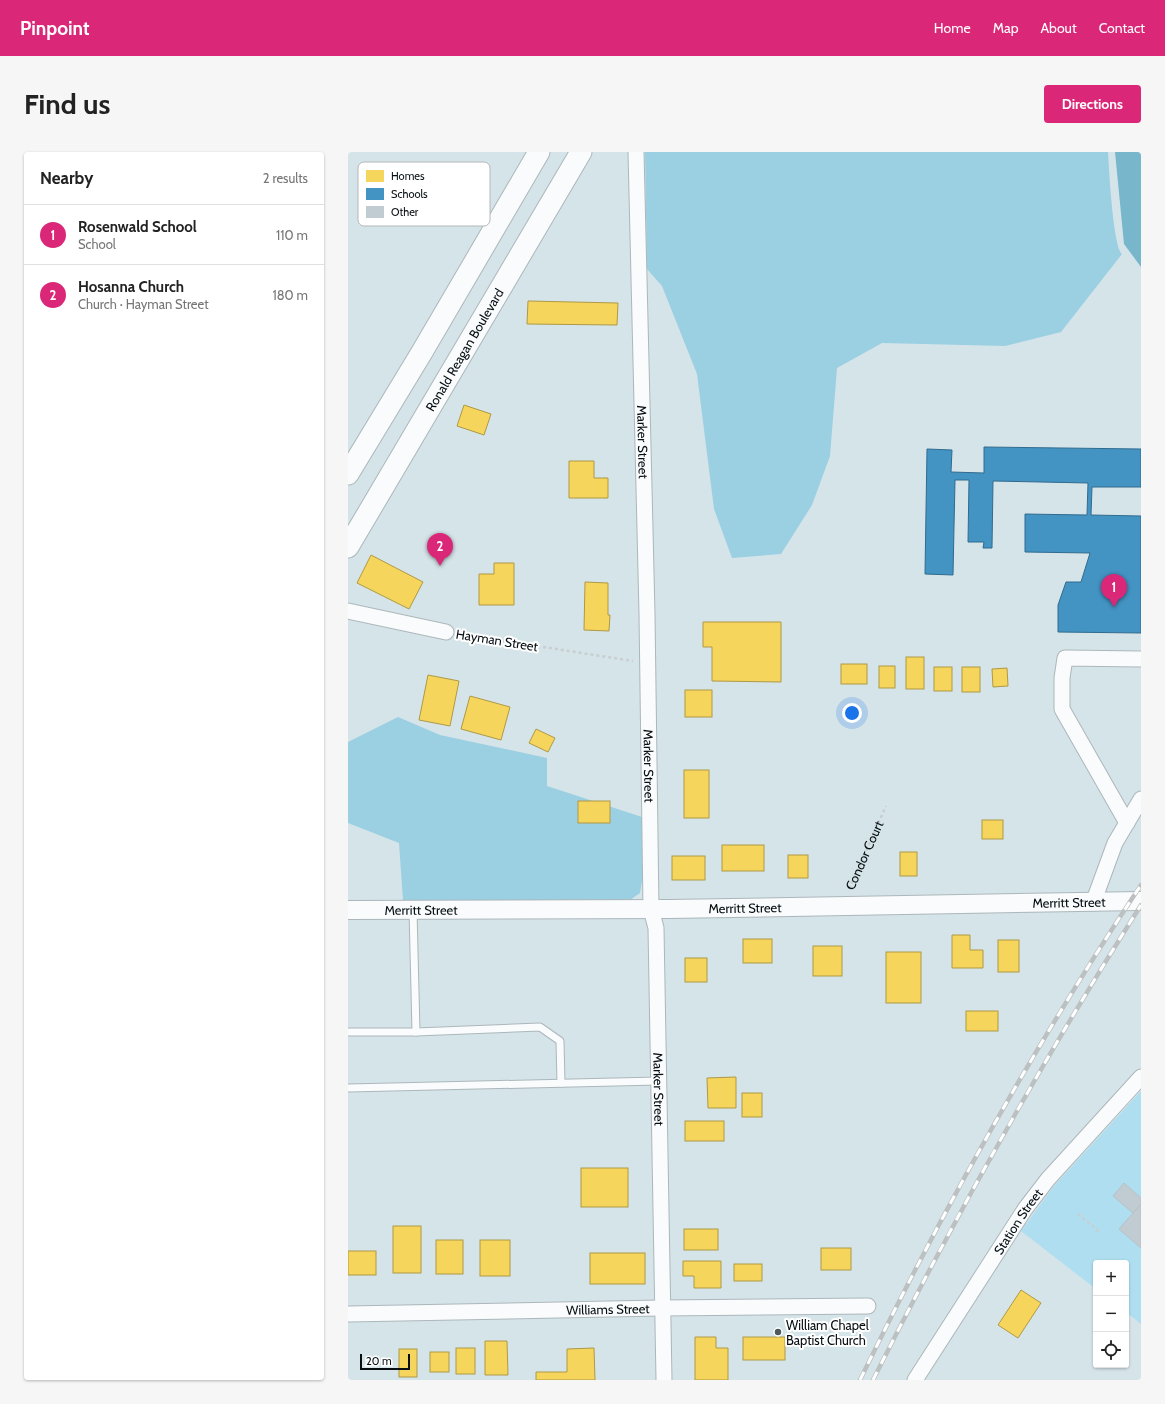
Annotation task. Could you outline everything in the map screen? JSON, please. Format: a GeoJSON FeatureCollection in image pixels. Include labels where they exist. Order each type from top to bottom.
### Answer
{"type":"FeatureCollection","features":[{"type":"Feature","properties":{"kind":"main road"},"geometry":{"type":"LineString","coordinates":[[348,474],[422,352],[539,152]]}},
{"type":"Feature","properties":{"kind":"main road","name":"Ronald Reagan Boulevard"},"geometry":{"type":"LineString","coordinates":[[348,547],[581,152]]}},
{"type":"Feature","properties":{"kind":"street","name":"Marker Street"},"geometry":{"type":"LineString","coordinates":[[636,152],[648,663],[651,909],[656,928],[664,1380]]}},
{"type":"Feature","properties":{"kind":"street","name":"Hayman Street"},"geometry":{"type":"LineString","coordinates":[[348,611],[446,632]]}},
{"type":"Feature","properties":{"kind":"street"},"geometry":{"type":"LineString","coordinates":[[1127,823],[1062,709],[1062,678],[1065,658],[1141,659]]}},
{"type":"Feature","properties":{"kind":"street"},"geometry":{"type":"LineString","coordinates":[[1092,903],[1115,843],[1141,799]]}},
{"type":"Feature","properties":{"kind":"street","name":"Merritt Street"},"geometry":{"type":"LineString","coordinates":[[348,910],[651,909],[1141,901]]}},
{"type":"Feature","properties":{"kind":"street","name":"Station Street"},"geometry":{"type":"LineString","coordinates":[[915,1380],[1026,1209],[1048,1179],[1141,1077]]}},
{"type":"Feature","properties":{"kind":"street","name":"Williams Street"},"geometry":{"type":"LineString","coordinates":[[348,1314],[868,1306]]}},
{"type":"Feature","properties":{"kind":"lane"},"geometry":{"type":"LineString","coordinates":[[413,909],[416,1032]]}},
{"type":"Feature","properties":{"kind":"lane"},"geometry":{"type":"LineString","coordinates":[[348,1032],[416,1032],[540,1027],[560,1041],[561,1083]]}},
{"type":"Feature","properties":{"kind":"lane"},"geometry":{"type":"LineString","coordinates":[[348,1088],[658,1081]]}},
{"type":"Feature","properties":{"kind":"path","name":"Hayman Street"},"geometry":{"type":"LineString","coordinates":[[446,632],[648,663]]}},
{"type":"Feature","properties":{"kind":"path","name":"Condor Court"},"geometry":{"type":"LineString","coordinates":[[848,906],[848,893],[886,806]]}},
{"type":"Feature","properties":{"kind":"path"},"geometry":{"type":"LineString","coordinates":[[1078,1214],[1101,1234]]}},
{"type":"Feature","properties":{"kind":"shaded area"},"geometry":{"type":"Polygon","coordinates":[[[645,152],[1108,152],[1110,189],[1116,237],[1122,254],[1061,332],[1005,346],[882,343],[837,368],[830,456],[812,505],[781,554],[732,558],[714,509],[697,374],[662,286],[647,269],[645,152]]]}},
{"type":"Feature","properties":{"kind":"shaded area"},"geometry":{"type":"Polygon","coordinates":[[[1115,152],[1141,152],[1141,267],[1124,244],[1115,152]]]}},
{"type":"Feature","properties":{"kind":"shaded area"},"geometry":{"type":"Polygon","coordinates":[[[398,717],[440,735],[547,758],[547,786],[642,817],[645,863],[640,893],[630,900],[403,900],[399,843],[348,823],[348,742],[398,717]]]}},
{"type":"Feature","properties":{"kind":"shaded area"},"geometry":{"type":"Polygon","coordinates":[[[1141,1091],[1141,1324],[1129,1314],[1129,1260],[1093,1260],[1093,1287],[1021,1231],[1054,1186],[1141,1091]]]}},
{"type":"Feature","properties":{"kind":"building: Homes"},"geometry":{"type":"Polygon","coordinates":[[[528,301],[618,303],[617,325],[527,324],[528,301]]]}},
{"type":"Feature","properties":{"kind":"building: Homes"},"geometry":{"type":"Polygon","coordinates":[[[464,405],[491,414],[484,435],[457,426],[464,405]]]}},
{"type":"Feature","properties":{"kind":"building: Homes"},"geometry":{"type":"Polygon","coordinates":[[[569,461],[594,461],[594,478],[608,478],[608,498],[569,498],[569,461]]]}},
{"type":"Feature","properties":{"kind":"building: Homes"},"geometry":{"type":"Polygon","coordinates":[[[371,555],[423,582],[409,609],[357,583],[371,555]]]}},
{"type":"Feature","properties":{"kind":"building: Homes"},"geometry":{"type":"Polygon","coordinates":[[[494,563],[514,563],[514,605],[479,605],[479,574],[494,574],[494,563]]]}},
{"type":"Feature","properties":{"kind":"building: Homes"},"geometry":{"type":"Polygon","coordinates":[[[585,582],[608,583],[608,615],[610,615],[609,631],[584,630],[585,582]]]}},
{"type":"Feature","properties":{"kind":"building: Homes"},"geometry":{"type":"Polygon","coordinates":[[[703,622],[781,622],[781,682],[712,681],[712,647],[703,647],[703,622]]]}},
{"type":"Feature","properties":{"kind":"building: Homes"},"geometry":{"type":"Polygon","coordinates":[[[906,657],[924,657],[924,689],[906,689],[906,657]]]}},
{"type":"Feature","properties":{"kind":"building: Homes"},"geometry":{"type":"Polygon","coordinates":[[[841,664],[867,664],[867,684],[841,684],[841,664]]]}},
{"type":"Feature","properties":{"kind":"building: Homes"},"geometry":{"type":"Polygon","coordinates":[[[879,666],[895,666],[895,688],[879,688],[879,666]]]}},
{"type":"Feature","properties":{"kind":"building: Homes"},"geometry":{"type":"Polygon","coordinates":[[[934,667],[952,667],[952,691],[934,691],[934,667]]]}},
{"type":"Feature","properties":{"kind":"building: Homes"},"geometry":{"type":"Polygon","coordinates":[[[962,667],[980,667],[980,692],[962,692],[962,667]]]}},
{"type":"Feature","properties":{"kind":"building: Homes"},"geometry":{"type":"Polygon","coordinates":[[[1007,668],[1008,686],[993,687],[992,669],[1007,668]]]}},
{"type":"Feature","properties":{"kind":"building: Homes"},"geometry":{"type":"Polygon","coordinates":[[[428,675],[459,681],[450,726],[419,720],[428,675]]]}},
{"type":"Feature","properties":{"kind":"building: Homes"},"geometry":{"type":"Polygon","coordinates":[[[685,690],[712,690],[712,717],[685,717],[685,690]]]}},
{"type":"Feature","properties":{"kind":"building: Homes"},"geometry":{"type":"Polygon","coordinates":[[[470,696],[510,707],[501,740],[461,729],[470,696]]]}},
{"type":"Feature","properties":{"kind":"building: Homes"},"geometry":{"type":"Polygon","coordinates":[[[536,729],[555,738],[548,752],[529,743],[536,729]]]}},
{"type":"Feature","properties":{"kind":"building: Homes"},"geometry":{"type":"Polygon","coordinates":[[[684,770],[709,770],[709,818],[684,818],[684,770]]]}},
{"type":"Feature","properties":{"kind":"building: Homes"},"geometry":{"type":"Polygon","coordinates":[[[578,801],[610,801],[610,823],[578,823],[578,801]]]}},
{"type":"Feature","properties":{"kind":"building: Homes"},"geometry":{"type":"Polygon","coordinates":[[[982,820],[1003,820],[1003,839],[982,839],[982,820]]]}},
{"type":"Feature","properties":{"kind":"building: Homes"},"geometry":{"type":"Polygon","coordinates":[[[722,845],[764,845],[764,871],[722,871],[722,845]]]}},
{"type":"Feature","properties":{"kind":"building: Homes"},"geometry":{"type":"Polygon","coordinates":[[[900,852],[917,852],[917,876],[900,876],[900,852]]]}},
{"type":"Feature","properties":{"kind":"building: Homes"},"geometry":{"type":"Polygon","coordinates":[[[788,855],[808,855],[808,878],[788,878],[788,855]]]}},
{"type":"Feature","properties":{"kind":"building: Homes"},"geometry":{"type":"Polygon","coordinates":[[[672,856],[705,856],[705,880],[672,880],[672,856]]]}},
{"type":"Feature","properties":{"kind":"building: Homes"},"geometry":{"type":"Polygon","coordinates":[[[952,935],[970,935],[970,950],[983,950],[983,968],[952,968],[952,935]]]}},
{"type":"Feature","properties":{"kind":"building: Homes"},"geometry":{"type":"Polygon","coordinates":[[[743,939],[772,939],[772,963],[743,963],[743,939]]]}},
{"type":"Feature","properties":{"kind":"building: Homes"},"geometry":{"type":"Polygon","coordinates":[[[998,940],[1019,940],[1019,972],[998,972],[998,940]]]}},
{"type":"Feature","properties":{"kind":"building: Homes"},"geometry":{"type":"Polygon","coordinates":[[[813,946],[842,946],[842,976],[813,976],[813,946]]]}},
{"type":"Feature","properties":{"kind":"building: Homes"},"geometry":{"type":"Polygon","coordinates":[[[886,952],[921,952],[921,1003],[886,1003],[886,952]]]}},
{"type":"Feature","properties":{"kind":"building: Homes"},"geometry":{"type":"Polygon","coordinates":[[[685,958],[707,958],[707,982],[685,982],[685,958]]]}},
{"type":"Feature","properties":{"kind":"building: Homes"},"geometry":{"type":"Polygon","coordinates":[[[966,1011],[998,1011],[998,1031],[966,1031],[966,1011]]]}},
{"type":"Feature","properties":{"kind":"building: Homes"},"geometry":{"type":"Polygon","coordinates":[[[736,1077],[736,1108],[708,1108],[707,1078],[736,1077]]]}},
{"type":"Feature","properties":{"kind":"building: Homes"},"geometry":{"type":"Polygon","coordinates":[[[742,1093],[762,1093],[762,1117],[742,1117],[742,1093]]]}},
{"type":"Feature","properties":{"kind":"building: Homes"},"geometry":{"type":"Polygon","coordinates":[[[685,1121],[724,1121],[724,1141],[685,1141],[685,1121]]]}},
{"type":"Feature","properties":{"kind":"building: Homes"},"geometry":{"type":"Polygon","coordinates":[[[581,1168],[628,1168],[628,1207],[581,1207],[581,1168]]]}},
{"type":"Feature","properties":{"kind":"building: Homes"},"geometry":{"type":"Polygon","coordinates":[[[393,1226],[421,1226],[421,1273],[393,1273],[393,1226]]]}},
{"type":"Feature","properties":{"kind":"building: Homes"},"geometry":{"type":"Polygon","coordinates":[[[684,1229],[718,1229],[718,1250],[684,1250],[684,1229]]]}},
{"type":"Feature","properties":{"kind":"building: Homes"},"geometry":{"type":"Polygon","coordinates":[[[436,1240],[463,1240],[463,1274],[436,1274],[436,1240]]]}},
{"type":"Feature","properties":{"kind":"building: Homes"},"geometry":{"type":"Polygon","coordinates":[[[480,1240],[510,1240],[510,1276],[480,1276],[480,1240]]]}},
{"type":"Feature","properties":{"kind":"building: Homes"},"geometry":{"type":"Polygon","coordinates":[[[821,1248],[851,1248],[851,1270],[821,1270],[821,1248]]]}},
{"type":"Feature","properties":{"kind":"building: Homes"},"geometry":{"type":"Polygon","coordinates":[[[348,1251],[376,1251],[376,1275],[348,1275],[348,1251]]]}},
{"type":"Feature","properties":{"kind":"building: Homes"},"geometry":{"type":"Polygon","coordinates":[[[590,1253],[645,1253],[645,1284],[590,1284],[590,1253]]]}},
{"type":"Feature","properties":{"kind":"building: Homes"},"geometry":{"type":"Polygon","coordinates":[[[683,1261],[721,1261],[721,1288],[694,1288],[694,1276],[683,1276],[683,1261]]]}},
{"type":"Feature","properties":{"kind":"building: Homes"},"geometry":{"type":"Polygon","coordinates":[[[734,1264],[762,1264],[762,1281],[734,1281],[734,1264]]]}},
{"type":"Feature","properties":{"kind":"building: Homes"},"geometry":{"type":"Polygon","coordinates":[[[1021,1290],[1041,1303],[1018,1338],[998,1325],[1021,1290]]]}},
{"type":"Feature","properties":{"kind":"building: Homes"},"geometry":{"type":"Polygon","coordinates":[[[695,1337],[716,1337],[716,1348],[728,1348],[728,1380],[695,1380],[695,1337]]]}},
{"type":"Feature","properties":{"kind":"building: Homes"},"geometry":{"type":"Polygon","coordinates":[[[743,1337],[785,1337],[785,1360],[743,1360],[743,1337]]]}},
{"type":"Feature","properties":{"kind":"building: Homes"},"geometry":{"type":"Polygon","coordinates":[[[485,1341],[507,1341],[508,1375],[485,1375],[485,1341]]]}},
{"type":"Feature","properties":{"kind":"building: Homes"},"geometry":{"type":"Polygon","coordinates":[[[456,1348],[475,1348],[475,1374],[456,1374],[456,1348]]]}},
{"type":"Feature","properties":{"kind":"building: Homes"},"geometry":{"type":"Polygon","coordinates":[[[594,1348],[595,1380],[536,1380],[536,1372],[567,1372],[567,1349],[594,1348]]]}},
{"type":"Feature","properties":{"kind":"building: Homes"},"geometry":{"type":"Polygon","coordinates":[[[399,1349],[417,1349],[417,1377],[399,1377],[399,1349]]]}},
{"type":"Feature","properties":{"kind":"building: Homes"},"geometry":{"type":"Polygon","coordinates":[[[430,1352],[449,1352],[449,1372],[430,1372],[430,1352]]]}},
{"type":"Feature","properties":{"kind":"building: Schools"},"geometry":{"type":"Polygon","coordinates":[[[984,447],[1141,449],[1141,487],[1092,487],[1091,515],[1141,516],[1141,633],[1058,632],[1058,605],[1066,582],[1081,582],[1090,553],[1025,552],[1025,514],[1087,515],[1088,483],[993,481],[992,548],[983,548],[984,542],[968,542],[969,480],[955,480],[953,575],[925,574],[927,449],[952,450],[951,472],[984,473],[984,447]]]}},
{"type":"Feature","properties":{"kind":"building: Other"},"geometry":{"type":"Polygon","coordinates":[[[1124,1183],[1141,1198],[1141,1204],[1133,1213],[1113,1196],[1124,1183]]]}},
{"type":"Feature","properties":{"kind":"building: Other"},"geometry":{"type":"Polygon","coordinates":[[[1141,1204],[1141,1248],[1119,1229],[1141,1204]]]}},
{"type":"Feature","properties":{"kind":"railway"},"geometry":{"type":"LineString","coordinates":[[860,1380],[924,1253],[992,1128],[1064,1005],[1141,885]]}},
{"type":"Feature","properties":{"kind":"railway"},"geometry":{"type":"LineString","coordinates":[[873,1380],[936,1258],[1001,1139],[1069,1022],[1141,905]]}},
{"type":"Feature","properties":{"kind":"place","name":"Hosanna Church"},"geometry":{"type":"Point","coordinates":[440,566]}},
{"type":"Feature","properties":{"kind":"place","name":"Rosenwald School"},"geometry":{"type":"Point","coordinates":[1114,607]}},
{"type":"Feature","properties":{"kind":"place","name":"William Chapel Baptist Church"},"geometry":{"type":"Point","coordinates":[778,1332]}}]}
